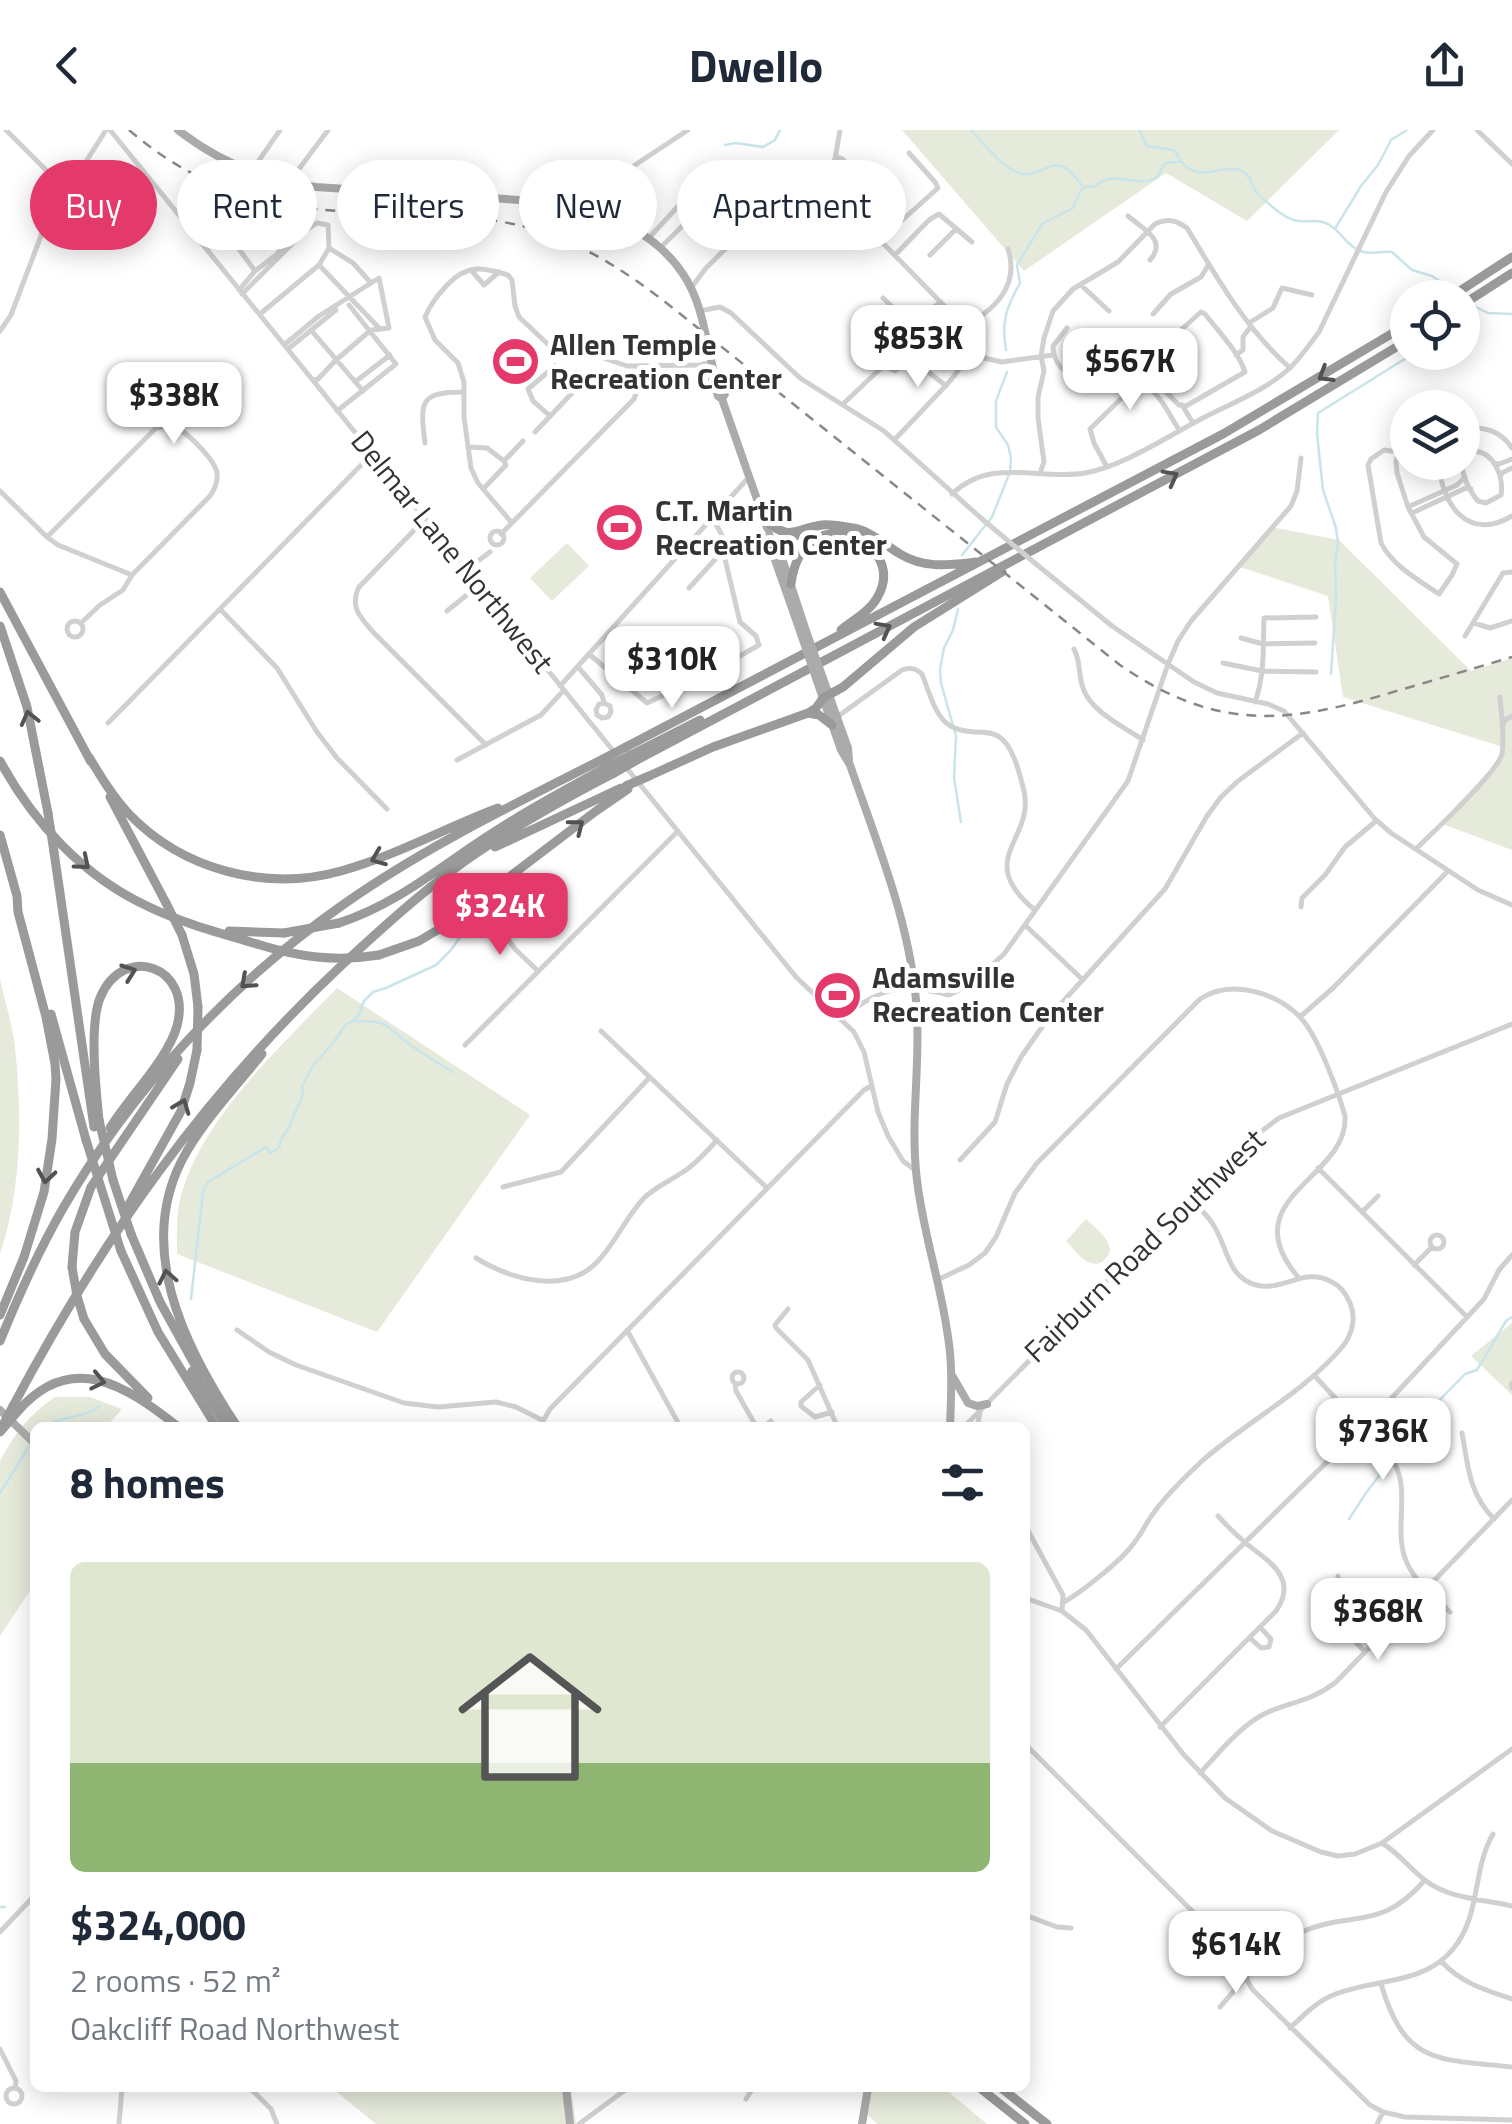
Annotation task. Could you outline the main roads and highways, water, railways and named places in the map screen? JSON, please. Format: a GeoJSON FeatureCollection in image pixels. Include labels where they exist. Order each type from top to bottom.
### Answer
{"type":"FeatureCollection","features":[{"type":"Feature","properties":{"kind":"highway"},"geometry":{"type":"LineString","coordinates":[[1477,280],[1512,257]]}},
{"type":"Feature","properties":{"kind":"highway"},"geometry":{"type":"LineString","coordinates":[[1480,293],[1512,273]]}},
{"type":"Feature","properties":{"kind":"highway"},"geometry":{"type":"LineString","coordinates":[[89,757],[135,820],[192,859],[214,868],[270,879],[346,870],[631,755],[829,641],[1224,434],[1390,335]]}},
{"type":"Feature","properties":{"kind":"highway"},"geometry":{"type":"LineString","coordinates":[[196,926],[284,933],[339,923],[370,912],[405,894],[511,821],[609,766],[798,674],[1039,547],[1259,430],[1390,351]]}},
{"type":"Feature","properties":{"kind":"highway"},"geometry":{"type":"LineString","coordinates":[[764,520],[787,534],[827,525],[867,533],[922,563],[943,566],[984,560]]}},
{"type":"Feature","properties":{"kind":"highway"},"geometry":{"type":"LineString","coordinates":[[774,547],[818,530],[843,527]]}},
{"type":"Feature","properties":{"kind":"highway"},"geometry":{"type":"LineString","coordinates":[[774,547],[845,533],[864,541],[878,558],[882,577],[874,603],[829,641]]}},
{"type":"Feature","properties":{"kind":"highway"},"geometry":{"type":"LineString","coordinates":[[791,584],[800,555],[821,535]]}},
{"type":"Feature","properties":{"kind":"highway"},"geometry":{"type":"LineString","coordinates":[[461,864],[713,747],[808,713],[914,627],[1039,547]]}},
{"type":"Feature","properties":{"kind":"highway"},"geometry":{"type":"LineString","coordinates":[[0,592],[166,903],[182,935],[194,974],[197,1050],[190,1083],[169,1135],[128,1203],[123,1220]]}},
{"type":"Feature","properties":{"kind":"highway"},"geometry":{"type":"LineString","coordinates":[[0,626],[27,707],[48,813],[111,1192],[148,1290],[224,1422]]}},
{"type":"Feature","properties":{"kind":"highway"},"geometry":{"type":"LineString","coordinates":[[808,713],[834,721]]}},
{"type":"Feature","properties":{"kind":"highway"},"geometry":{"type":"LineString","coordinates":[[0,761],[32,811],[60,844],[135,900],[196,926],[314,958],[379,955],[446,926],[627,788]]}},
{"type":"Feature","properties":{"kind":"highway"},"geometry":{"type":"LineString","coordinates":[[0,1431],[65,1312],[123,1220],[218,1096],[308,998],[391,920],[461,864],[609,766]]}},
{"type":"Feature","properties":{"kind":"highway"},"geometry":{"type":"LineString","coordinates":[[89,1165],[154,1079],[254,974],[345,904],[430,850],[533,795]]}},
{"type":"Feature","properties":{"kind":"highway"},"geometry":{"type":"LineString","coordinates":[[0,834],[121,1251],[158,1332],[213,1422]]}},
{"type":"Feature","properties":{"kind":"highway"},"geometry":{"type":"LineString","coordinates":[[0,1316],[44,1192],[56,1080],[53,1050],[17,896]]}},
{"type":"Feature","properties":{"kind":"highway"},"geometry":{"type":"LineString","coordinates":[[0,1341],[41,1249],[115,1120],[177,1026],[178,993],[169,978],[158,970],[141,966],[124,970],[110,982],[99,1001],[95,1029],[97,1124]]}},
{"type":"Feature","properties":{"kind":"highway"},"geometry":{"type":"LineString","coordinates":[[234,1422],[192,1349],[170,1293],[163,1248],[165,1211],[172,1183],[188,1148],[308,998]]}},
{"type":"Feature","properties":{"kind":"highway"},"geometry":{"type":"LineString","coordinates":[[173,1422],[113,1364],[84,1319],[72,1267],[74,1232],[94,1180],[203,1025]]}},
{"type":"Feature","properties":{"kind":"highway"},"geometry":{"type":"LineString","coordinates":[[129,1237],[180,1341],[233,1422]]}},
{"type":"Feature","properties":{"kind":"highway"},"geometry":{"type":"LineString","coordinates":[[15,1408],[50,1385],[91,1378],[130,1392],[171,1422]]}},
{"type":"Feature","properties":{"kind":"highway"},"geometry":{"type":"LineString","coordinates":[[985,2092],[1025,2124]]}},
{"type":"Feature","properties":{"kind":"highway"},"geometry":{"type":"LineString","coordinates":[[1006,2092],[1048,2124]]}},
{"type":"Feature","properties":{"kind":"main road"},"geometry":{"type":"LineString","coordinates":[[178,130],[204,149],[251,172],[288,183],[519,201]]}},
{"type":"Feature","properties":{"kind":"main road"},"geometry":{"type":"LineString","coordinates":[[657,246],[691,288],[711,362],[712,380],[750,477],[908,943],[918,1041],[916,1171],[948,1334],[950,1422]]}},
{"type":"Feature","properties":{"kind":"main road"},"geometry":{"type":"LineString","coordinates":[[774,547],[781,555],[804,633]]}},
{"type":"Feature","properties":{"kind":"main road"},"geometry":{"type":"LineString","coordinates":[[952,1375],[968,1403],[984,1407]]}},
{"type":"Feature","properties":{"kind":"main road"},"geometry":{"type":"LineString","coordinates":[[0,1410],[30,1439]]}},
{"type":"Feature","properties":{"kind":"main road"},"geometry":{"type":"LineString","coordinates":[[566,2092],[570,2124]]}},
{"type":"Feature","properties":{"kind":"main road"},"geometry":{"type":"LineString","coordinates":[[862,2124],[867,2092]]}},
{"type":"Feature","properties":{"kind":"waterway"},"geometry":{"type":"LineString","coordinates":[[725,145],[763,147],[775,140],[780,130]]}},
{"type":"Feature","properties":{"kind":"waterway"},"geometry":{"type":"LineString","coordinates":[[971,130],[1013,170],[1029,174],[1057,165],[1082,186]]}},
{"type":"Feature","properties":{"kind":"waterway"},"geometry":{"type":"LineString","coordinates":[[1139,130],[1147,146],[1174,150],[1188,168],[1202,172],[1242,171],[1257,193],[1289,218],[1329,224],[1360,251],[1392,252],[1412,270],[1438,280]]}},
{"type":"Feature","properties":{"kind":"waterway"},"geometry":{"type":"LineString","coordinates":[[1336,227],[1391,140],[1407,130]]}},
{"type":"Feature","properties":{"kind":"waterway"},"geometry":{"type":"LineString","coordinates":[[1006,350],[1006,315],[1020,283],[1017,265],[1042,224],[1073,208],[1087,186],[1117,178],[1149,180],[1157,177],[1166,163],[1180,162]]}},
{"type":"Feature","properties":{"kind":"waterway"},"geometry":{"type":"LineString","coordinates":[[1480,309],[1512,314]]}},
{"type":"Feature","properties":{"kind":"waterway"},"geometry":{"type":"LineString","coordinates":[[1331,674],[1338,543],[1323,490],[1318,413],[1390,368]]}},
{"type":"Feature","properties":{"kind":"waterway"},"geometry":{"type":"LineString","coordinates":[[962,555],[992,517],[1010,472],[1008,445],[996,427],[996,401],[1007,372]]}},
{"type":"Feature","properties":{"kind":"waterway"},"geometry":{"type":"LineString","coordinates":[[958,609],[940,669],[956,736],[954,778],[961,822]]}},
{"type":"Feature","properties":{"kind":"waterway"},"geometry":{"type":"LineString","coordinates":[[191,1299],[203,1192],[208,1182],[266,1147],[270,1153],[279,1148],[312,1067],[346,1024],[359,1015],[364,1001],[373,992],[436,965],[474,917]]}},
{"type":"Feature","properties":{"kind":"waterway"},"geometry":{"type":"LineString","coordinates":[[355,1021],[388,1026],[453,1072]]}},
{"type":"Feature","properties":{"kind":"waterway"},"geometry":{"type":"LineString","coordinates":[[1397,1455],[1421,1419],[1465,1374],[1477,1370],[1512,1317]]}},
{"type":"Feature","properties":{"kind":"waterway"},"geometry":{"type":"LineString","coordinates":[[54,1422],[100,1406]]}},
{"type":"Feature","properties":{"kind":"waterway"},"geometry":{"type":"LineString","coordinates":[[0,1493],[30,1445]]}},
{"type":"Feature","properties":{"kind":"waterway"},"geometry":{"type":"LineString","coordinates":[[1349,1519],[1388,1464]]}},
{"type":"Feature","properties":{"kind":"waterway"},"geometry":{"type":"LineString","coordinates":[[0,1907],[5,1907]]}},
{"type":"Feature","properties":{"kind":"railway"},"geometry":{"type":"LineString","coordinates":[[129,130],[166,158],[238,193],[311,208],[497,221],[548,234],[594,254],[678,312],[1120,665],[1191,703],[1224,712],[1290,715],[1361,701],[1512,657]]}},
{"type":"Feature","properties":{"kind":"place","name":"Allen Temple Recreation Center"},"geometry":{"type":"Point","coordinates":[515,362]}},
{"type":"Feature","properties":{"kind":"place","name":"C.T. Martin Recreation Center"},"geometry":{"type":"Point","coordinates":[620,528]}},
{"type":"Feature","properties":{"kind":"place","name":"Adamsville Recreation Center"},"geometry":{"type":"Point","coordinates":[837,995]}}]}
